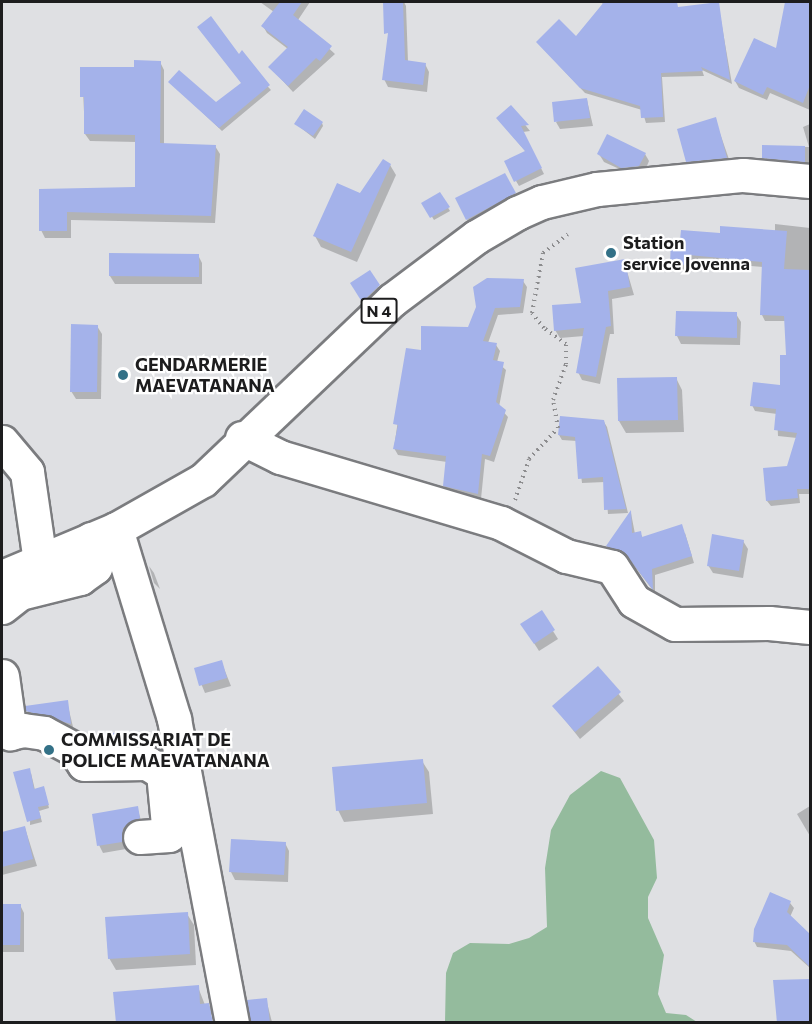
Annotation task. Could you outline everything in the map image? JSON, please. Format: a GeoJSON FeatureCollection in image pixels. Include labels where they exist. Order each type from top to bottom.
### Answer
{"type":"FeatureCollection","features":[{"type":"Feature","properties":{"kind":"main road","name":"N 4"},"geometry":{"type":"LineString","coordinates":[[2,578],[104,534],[203,480],[242,438],[392,300],[476,237],[542,202],[597,189],[743,175],[810,181]]}},
{"type":"Feature","properties":{"kind":"main road"},"geometry":{"type":"LineString","coordinates":[[242,438],[280,457],[501,523],[566,556],[612,567],[634,602],[675,624],[769,623],[810,627]]}},
{"type":"Feature","properties":{"kind":"main road"},"geometry":{"type":"LineString","coordinates":[[2,442],[27,472],[40,561]]}},
{"type":"Feature","properties":{"kind":"main road"},"geometry":{"type":"LineString","coordinates":[[2,607],[20,593],[80,578],[95,567],[96,553],[104,534]]}},
{"type":"Feature","properties":{"kind":"main road"},"geometry":{"type":"LineString","coordinates":[[104,534],[174,719],[232,1023]]}},
{"type":"Feature","properties":{"kind":"main road"},"geometry":{"type":"LineString","coordinates":[[2,676],[10,733],[23,730],[44,733],[74,749],[84,764],[147,763],[163,773],[169,835],[140,837]]}},
{"type":"Feature","properties":{"kind":"path"},"geometry":{"type":"LineString","coordinates":[[501,523],[514,502],[529,459],[558,428],[553,400],[566,364],[566,344],[544,328],[532,313],[543,253],[568,234]]}},
{"type":"Feature","properties":{"kind":"green space"},"geometry":{"type":"Polygon","coordinates":[[[601,771],[620,778],[654,840],[657,878],[648,897],[648,918],[664,955],[658,994],[666,1013],[686,1015],[697,1022],[445,1022],[446,973],[453,953],[470,943],[509,944],[529,938],[547,927],[545,868],[551,830],[570,795],[601,771]]]}},
{"type":"Feature","properties":{"kind":"building"},"geometry":{"type":"Polygon","coordinates":[[[280,2],[302,2],[293,15],[332,46],[320,61],[316,58],[288,86],[268,67],[288,47],[261,26],[280,2]]]}},
{"type":"Feature","properties":{"kind":"building"},"geometry":{"type":"Polygon","coordinates":[[[383,2],[403,2],[405,60],[426,63],[423,85],[382,80],[388,33],[384,34],[383,2]]]}},
{"type":"Feature","properties":{"kind":"building"},"geometry":{"type":"Polygon","coordinates":[[[604,2],[677,2],[678,7],[719,2],[730,80],[701,67],[703,71],[661,73],[663,117],[641,118],[640,106],[580,88],[536,42],[559,19],[576,36],[604,2]]]}},
{"type":"Feature","properties":{"kind":"building"},"geometry":{"type":"Polygon","coordinates":[[[785,2],[810,2],[810,85],[803,103],[767,87],[763,95],[734,81],[754,38],[776,48],[785,2]]]}},
{"type":"Feature","properties":{"kind":"building"},"geometry":{"type":"Polygon","coordinates":[[[211,16],[239,54],[242,50],[270,85],[219,128],[168,82],[179,70],[216,102],[241,83],[197,27],[211,16]]]}},
{"type":"Feature","properties":{"kind":"building"},"geometry":{"type":"Polygon","coordinates":[[[134,60],[161,61],[160,143],[216,145],[211,216],[67,212],[67,231],[39,231],[39,189],[135,187],[135,135],[84,134],[84,97],[80,97],[80,67],[134,67],[134,60]]]}},
{"type":"Feature","properties":{"kind":"building"},"geometry":{"type":"Polygon","coordinates":[[[587,98],[590,118],[554,122],[552,102],[587,98]]]}},
{"type":"Feature","properties":{"kind":"building"},"geometry":{"type":"Polygon","coordinates":[[[511,105],[529,125],[521,126],[542,168],[514,182],[504,161],[525,151],[496,118],[511,105]]]}},
{"type":"Feature","properties":{"kind":"building"},"geometry":{"type":"Polygon","coordinates":[[[304,109],[323,122],[313,136],[294,124],[304,109]]]}},
{"type":"Feature","properties":{"kind":"building"},"geometry":{"type":"Polygon","coordinates":[[[716,117],[727,158],[686,162],[677,129],[716,117]]]}},
{"type":"Feature","properties":{"kind":"building"},"geometry":{"type":"Polygon","coordinates":[[[607,134],[646,153],[639,166],[621,168],[597,154],[607,134]]]}},
{"type":"Feature","properties":{"kind":"building"},"geometry":{"type":"Polygon","coordinates":[[[762,145],[805,146],[805,162],[762,158],[762,145]]]}},
{"type":"Feature","properties":{"kind":"building"},"geometry":{"type":"Polygon","coordinates":[[[383,159],[391,164],[351,252],[313,236],[337,183],[360,193],[383,159]]]}},
{"type":"Feature","properties":{"kind":"building"},"geometry":{"type":"Polygon","coordinates":[[[505,173],[516,193],[466,220],[455,198],[505,173]]]}},
{"type":"Feature","properties":{"kind":"building"},"geometry":{"type":"Polygon","coordinates":[[[440,192],[450,207],[430,218],[421,203],[440,192]]]}},
{"type":"Feature","properties":{"kind":"building"},"geometry":{"type":"Polygon","coordinates":[[[720,226],[787,231],[784,269],[810,270],[810,489],[797,489],[798,498],[766,501],[763,468],[787,466],[797,433],[774,430],[776,409],[750,406],[753,382],[780,385],[780,355],[786,355],[784,316],[760,315],[762,262],[689,255],[688,265],[670,264],[671,240],[680,240],[681,230],[720,233],[720,226]]]}},
{"type":"Feature","properties":{"kind":"building"},"geometry":{"type":"Polygon","coordinates":[[[109,253],[199,254],[199,277],[109,276],[109,253]]]}},
{"type":"Feature","properties":{"kind":"building"},"geometry":{"type":"Polygon","coordinates":[[[625,259],[630,287],[608,291],[611,326],[606,327],[596,377],[576,373],[584,328],[554,331],[552,305],[581,303],[575,268],[625,259]]]}},
{"type":"Feature","properties":{"kind":"building"},"geometry":{"type":"Polygon","coordinates":[[[370,270],[380,285],[362,302],[350,283],[370,270]]]}},
{"type":"Feature","properties":{"kind":"building"},"geometry":{"type":"Polygon","coordinates":[[[487,278],[524,279],[520,307],[495,308],[483,341],[497,343],[493,360],[504,362],[496,402],[506,410],[490,456],[482,454],[478,494],[443,486],[446,456],[393,449],[398,425],[393,424],[406,348],[421,350],[421,326],[468,327],[476,307],[473,287],[487,278]]]}},
{"type":"Feature","properties":{"kind":"building"},"geometry":{"type":"Polygon","coordinates":[[[676,311],[737,312],[737,338],[675,336],[676,311]]]}},
{"type":"Feature","properties":{"kind":"building"},"geometry":{"type":"Polygon","coordinates":[[[71,324],[98,325],[97,392],[70,392],[71,324]]]}},
{"type":"Feature","properties":{"kind":"building"},"geometry":{"type":"Polygon","coordinates":[[[677,377],[678,420],[618,421],[617,378],[677,377]]]}},
{"type":"Feature","properties":{"kind":"building"},"geometry":{"type":"Polygon","coordinates":[[[560,416],[604,420],[626,509],[604,510],[603,477],[578,479],[575,437],[558,435],[560,416]]]}},
{"type":"Feature","properties":{"kind":"building"},"geometry":{"type":"Polygon","coordinates":[[[631,510],[632,533],[641,531],[642,537],[682,524],[692,556],[652,569],[653,590],[627,556],[606,546],[631,510]]]}},
{"type":"Feature","properties":{"kind":"building"},"geometry":{"type":"Polygon","coordinates":[[[712,534],[744,540],[739,571],[707,566],[712,534]]]}},
{"type":"Feature","properties":{"kind":"building"},"geometry":{"type":"Polygon","coordinates":[[[542,610],[555,630],[534,644],[520,624],[542,610]]]}},
{"type":"Feature","properties":{"kind":"building"},"geometry":{"type":"Polygon","coordinates":[[[222,660],[227,678],[199,686],[194,668],[222,660]]]}},
{"type":"Feature","properties":{"kind":"building"},"geometry":{"type":"Polygon","coordinates":[[[598,666],[621,692],[575,732],[552,706],[598,666]]]}},
{"type":"Feature","properties":{"kind":"building"},"geometry":{"type":"Polygon","coordinates":[[[68,700],[71,724],[26,711],[25,706],[68,700]]]}},
{"type":"Feature","properties":{"kind":"building"},"geometry":{"type":"Polygon","coordinates":[[[121,732],[122,745],[94,745],[86,736],[121,732]]]}},
{"type":"Feature","properties":{"kind":"building"},"geometry":{"type":"Polygon","coordinates":[[[423,759],[427,803],[336,811],[332,767],[423,759]]]}},
{"type":"Feature","properties":{"kind":"building"},"geometry":{"type":"Polygon","coordinates":[[[30,768],[34,789],[44,786],[49,805],[38,807],[41,818],[27,822],[13,772],[30,768]]]}},
{"type":"Feature","properties":{"kind":"building"},"geometry":{"type":"Polygon","coordinates":[[[138,806],[140,818],[123,828],[122,842],[97,846],[92,814],[138,806]]]}},
{"type":"Feature","properties":{"kind":"building"},"geometry":{"type":"Polygon","coordinates":[[[25,826],[33,859],[2,867],[2,832],[25,826]]]}},
{"type":"Feature","properties":{"kind":"building"},"geometry":{"type":"Polygon","coordinates":[[[231,839],[286,842],[284,875],[229,872],[231,839]]]}},
{"type":"Feature","properties":{"kind":"building"},"geometry":{"type":"Polygon","coordinates":[[[770,892],[791,901],[787,912],[810,934],[810,967],[787,945],[753,942],[754,929],[770,892]]]}},
{"type":"Feature","properties":{"kind":"building"},"geometry":{"type":"Polygon","coordinates":[[[2,904],[21,904],[20,945],[2,945],[2,904]]]}},
{"type":"Feature","properties":{"kind":"building"},"geometry":{"type":"Polygon","coordinates":[[[188,912],[190,954],[108,959],[105,917],[188,912]]]}},
{"type":"Feature","properties":{"kind":"building"},"geometry":{"type":"Polygon","coordinates":[[[810,979],[810,1023],[777,1023],[773,980],[810,979]]]}},
{"type":"Feature","properties":{"kind":"building"},"geometry":{"type":"Polygon","coordinates":[[[199,985],[200,1004],[209,1003],[213,1023],[116,1023],[113,992],[199,985]]]}},
{"type":"Feature","properties":{"kind":"building"},"geometry":{"type":"Polygon","coordinates":[[[267,998],[270,1023],[250,1023],[247,1000],[267,998]]]}},
{"type":"Feature","properties":{"kind":"place","name":"Station service Jovenna"},"geometry":{"type":"Point","coordinates":[611,253]}},
{"type":"Feature","properties":{"kind":"place","name":"GENDARMERIE MAEVATANANA"},"geometry":{"type":"Point","coordinates":[123,375]}},
{"type":"Feature","properties":{"kind":"place","name":"COMMISSARIAT DE POLICE MAEVATANANA"},"geometry":{"type":"Point","coordinates":[49,750]}}]}
